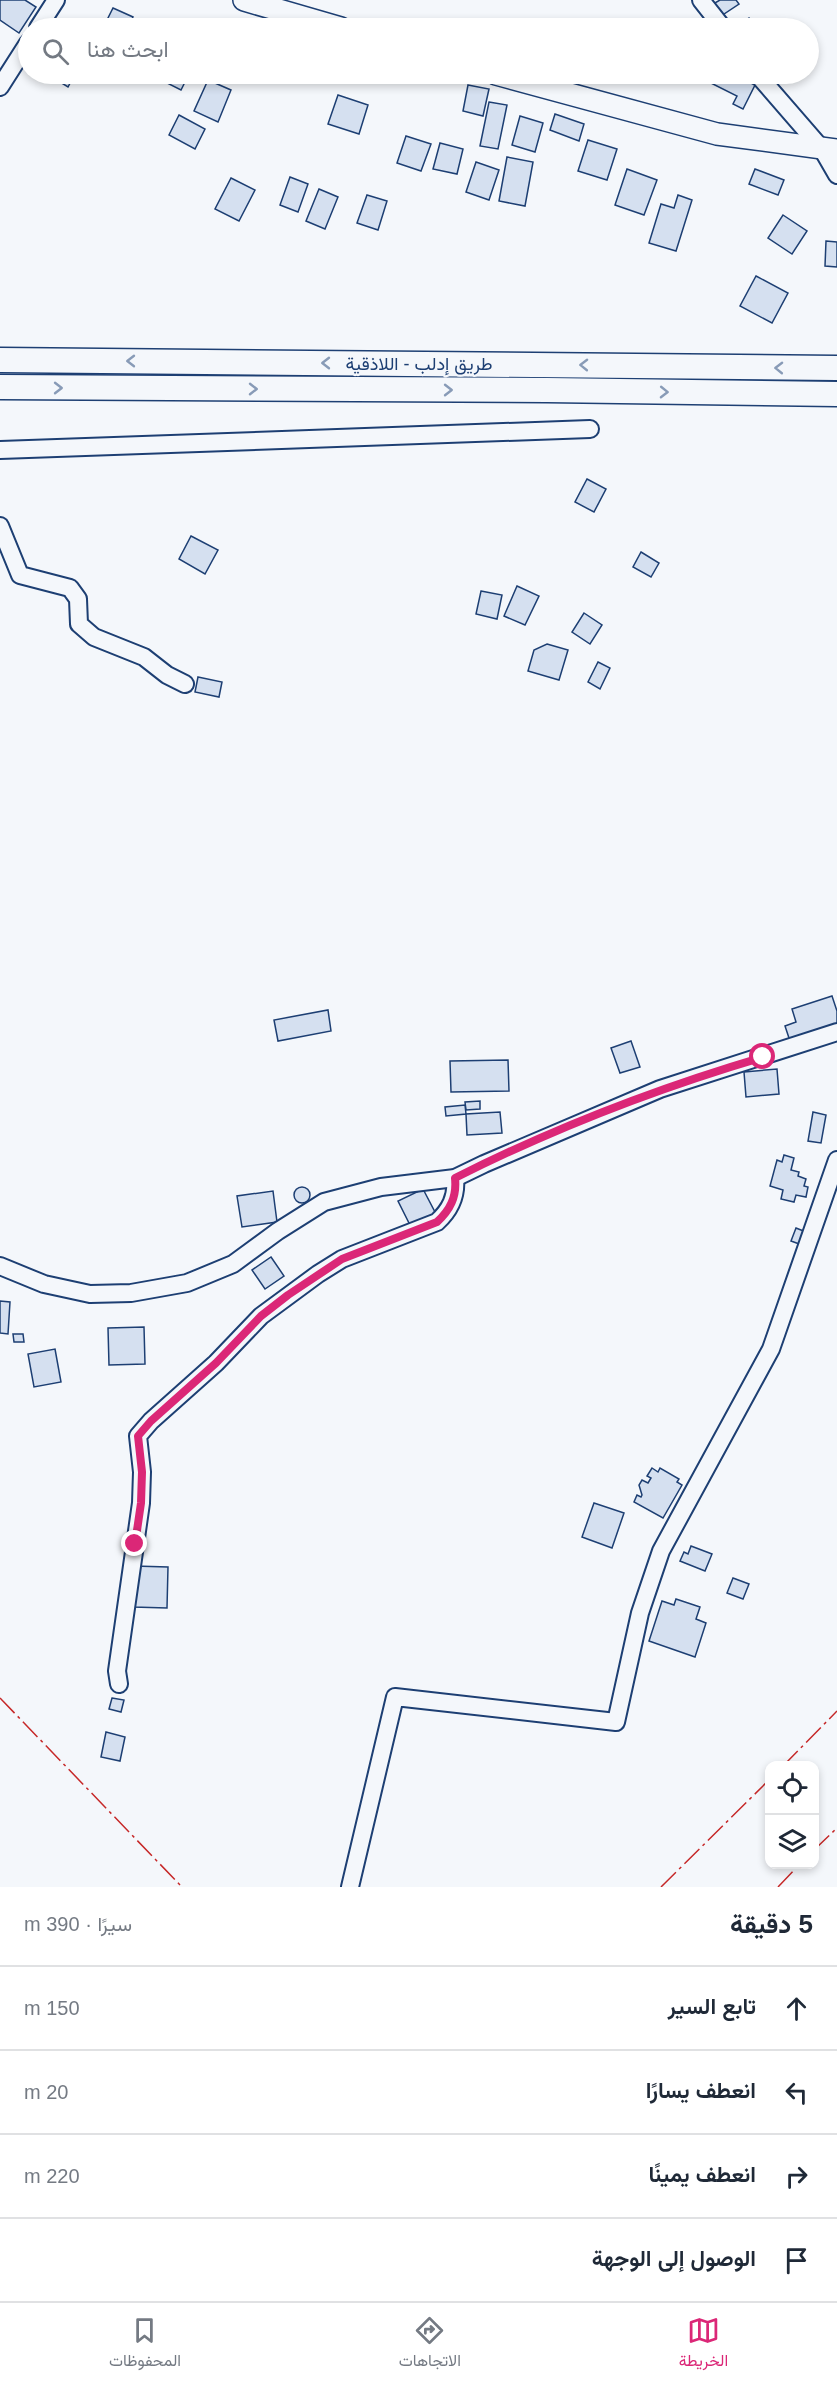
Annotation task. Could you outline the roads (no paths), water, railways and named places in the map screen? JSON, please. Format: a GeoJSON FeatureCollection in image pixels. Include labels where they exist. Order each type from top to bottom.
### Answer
{"type":"FeatureCollection","features":[{"type":"Feature","properties":{"kind":"highway","name":"طريق إدلب - اللاذقية"},"geometry":{"type":"LineString","coordinates":[[0,360],[837,368]]}},
{"type":"Feature","properties":{"kind":"highway","name":"طريق إدلب - اللاذقية"},"geometry":{"type":"LineString","coordinates":[[0,387],[837,394]]}},
{"type":"Feature","properties":{"kind":"main road"},"geometry":{"type":"LineString","coordinates":[[244,0],[306,18]]}},
{"type":"Feature","properties":{"kind":"main road"},"geometry":{"type":"LineString","coordinates":[[533,84],[717,134],[830,149]]}},
{"type":"Feature","properties":{"kind":"street"},"geometry":{"type":"LineString","coordinates":[[44,18],[56,0]]}},
{"type":"Feature","properties":{"kind":"street"},"geometry":{"type":"LineString","coordinates":[[701,0],[715,18]]}},
{"type":"Feature","properties":{"kind":"street"},"geometry":{"type":"LineString","coordinates":[[0,87],[18,59]]}},
{"type":"Feature","properties":{"kind":"street"},"geometry":{"type":"LineString","coordinates":[[767,84],[830,149],[837,175]]}},
{"type":"Feature","properties":{"kind":"street"},"geometry":{"type":"LineString","coordinates":[[0,450],[590,429]]}},
{"type":"Feature","properties":{"kind":"street"},"geometry":{"type":"LineString","coordinates":[[0,526],[20,575],[70,588],[78,599],[80,624],[94,637],[144,657],[167,675],[185,684]]}},
{"type":"Feature","properties":{"kind":"street"},"geometry":{"type":"LineString","coordinates":[[0,1266],[44,1284],[90,1294],[131,1293],[188,1282],[234,1264],[278,1231],[324,1202],[381,1187],[455,1178],[660,1089],[837,1032]]}},
{"type":"Feature","properties":{"kind":"street"},"geometry":{"type":"LineString","coordinates":[[350,1887],[396,1697],[616,1722],[639,1613],[661,1551],[771,1349],[837,1160]]}},
{"type":"Feature","properties":{"kind":"street"},"geometry":{"type":"LineString","coordinates":[[118,1684],[118,1663],[141,1503],[142,1472],[138,1436],[151,1421],[216,1363],[261,1316],[288,1295],[342,1259],[437,1222],[446,1214],[453,1200],[455,1178]]}}]}
